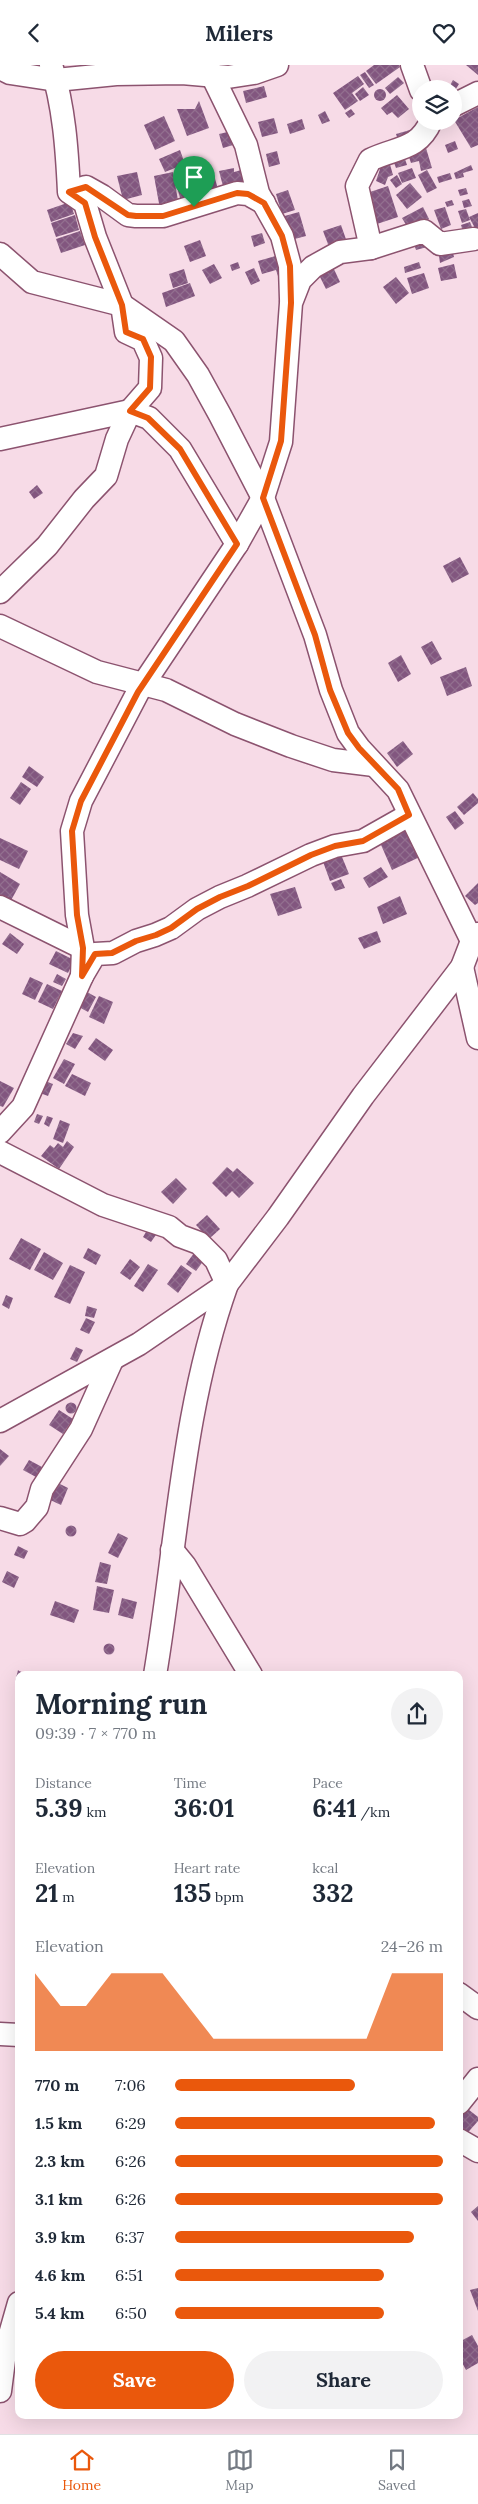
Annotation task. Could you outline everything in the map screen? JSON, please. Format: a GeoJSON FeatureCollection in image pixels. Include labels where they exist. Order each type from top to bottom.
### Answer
{"type":"FeatureCollection","features":[{"type":"Feature","properties":{"kind":"street"},"geometry":{"type":"LineString","coordinates":[[0,68],[10,73],[116,74],[182,73],[209,70],[228,77],[254,73],[277,65]]}},
{"type":"Feature","properties":{"kind":"street"},"geometry":{"type":"LineString","coordinates":[[412,65],[417,80]]}},
{"type":"Feature","properties":{"kind":"street"},"geometry":{"type":"LineString","coordinates":[[82,976],[83,948],[77,915],[72,831],[81,801],[122,719],[237,544],[263,498],[281,441],[291,303],[290,266],[282,236],[258,193],[246,145],[232,113],[209,70]]}},
{"type":"Feature","properties":{"kind":"street"},"geometry":{"type":"LineString","coordinates":[[53,73],[67,150],[69,192]]}},
{"type":"Feature","properties":{"kind":"street"},"geometry":{"type":"LineString","coordinates":[[462,101],[478,93]]}},
{"type":"Feature","properties":{"kind":"street"},"geometry":{"type":"LineString","coordinates":[[371,247],[357,186],[370,160],[416,143],[427,130]]}},
{"type":"Feature","properties":{"kind":"street"},"geometry":{"type":"LineString","coordinates":[[69,192],[86,187],[128,215],[136,216],[163,216],[237,193],[248,194],[264,203]]}},
{"type":"Feature","properties":{"kind":"street"},"geometry":{"type":"LineString","coordinates":[[0,593],[47,546],[84,499],[106,476],[114,447],[130,411],[150,388],[151,357],[143,339],[126,332],[122,305],[95,237],[85,203],[69,192]]}},
{"type":"Feature","properties":{"kind":"street"},"geometry":{"type":"LineString","coordinates":[[291,303],[300,281],[313,267],[340,252],[371,247],[424,231],[440,244],[474,239]]}},
{"type":"Feature","properties":{"kind":"street"},"geometry":{"type":"LineString","coordinates":[[0,254],[32,282],[122,305],[174,341],[198,375],[263,498],[315,635],[330,690],[348,733],[374,765],[398,789],[409,815],[475,937],[462,967],[363,1096],[278,1217],[227,1284],[188,1313],[112,1360],[0,1421]]}},
{"type":"Feature","properties":{"kind":"street"},"geometry":{"type":"LineString","coordinates":[[0,439],[130,411],[148,418],[180,449],[237,544]]}},
{"type":"Feature","properties":{"kind":"street"},"geometry":{"type":"LineString","coordinates":[[0,626],[97,672],[166,690],[235,725],[298,749],[333,761],[374,765]]}},
{"type":"Feature","properties":{"kind":"street"},"geometry":{"type":"LineString","coordinates":[[0,1132],[23,1107],[82,976],[95,954],[112,953],[136,941],[156,935],[171,928],[197,909],[220,897],[248,886],[311,855],[335,846],[363,841],[409,815]]}},
{"type":"Feature","properties":{"kind":"street"},"geometry":{"type":"LineString","coordinates":[[0,907],[83,948]]}},
{"type":"Feature","properties":{"kind":"street"},"geometry":{"type":"LineString","coordinates":[[462,967],[478,1038]]}},
{"type":"Feature","properties":{"kind":"street"},"geometry":{"type":"LineString","coordinates":[[0,1152],[103,1205],[169,1227],[180,1236],[199,1243],[216,1261],[227,1284],[211,1328],[201,1366],[172,1550],[156,1671]]}},
{"type":"Feature","properties":{"kind":"street"},"geometry":{"type":"LineString","coordinates":[[0,1517],[20,1523],[25,1521],[37,1507],[42,1489],[81,1429],[112,1360]]}},
{"type":"Feature","properties":{"kind":"street"},"geometry":{"type":"LineString","coordinates":[[172,1550],[185,1566],[249,1671]]}},
{"type":"Feature","properties":{"kind":"street"},"geometry":{"type":"LineString","coordinates":[[463,1997],[478,2008]]}},
{"type":"Feature","properties":{"kind":"street"},"geometry":{"type":"LineString","coordinates":[[0,2034],[15,2035]]}},
{"type":"Feature","properties":{"kind":"street"},"geometry":{"type":"LineString","coordinates":[[463,2098],[478,2079]]}},
{"type":"Feature","properties":{"kind":"street"},"geometry":{"type":"LineString","coordinates":[[463,2142],[478,2151]]}},
{"type":"Feature","properties":{"kind":"street"},"geometry":{"type":"LineString","coordinates":[[0,2391],[5,2352],[15,2317]]}},
{"type":"Feature","properties":{"kind":"building"},"geometry":{"type":"Polygon","coordinates":[[[374,65],[399,65],[400,67],[376,84],[366,71],[374,65]]]}},
{"type":"Feature","properties":{"kind":"building"},"geometry":{"type":"Polygon","coordinates":[[[466,65],[478,65],[478,75],[466,65]]]}},
{"type":"Feature","properties":{"kind":"building"},"geometry":{"type":"Polygon","coordinates":[[[365,72],[374,85],[369,88],[360,75],[365,72]]]}},
{"type":"Feature","properties":{"kind":"building"},"geometry":{"type":"Polygon","coordinates":[[[358,76],[364,84],[352,93],[358,101],[345,110],[333,93],[358,76]]]}},
{"type":"Feature","properties":{"kind":"building"},"geometry":{"type":"Polygon","coordinates":[[[398,77],[404,83],[390,94],[385,88],[398,77]]]}},
{"type":"Feature","properties":{"kind":"building"},"geometry":{"type":"Polygon","coordinates":[[[264,86],[267,97],[246,103],[243,91],[264,86]]]}},
{"type":"Feature","properties":{"kind":"building"},"geometry":{"type":"Polygon","coordinates":[[[363,87],[369,95],[360,101],[355,94],[363,87]]]}},
{"type":"Feature","properties":{"kind":"building"},"geometry":{"type":"Polygon","coordinates":[[[378,89],[382,89],[386,95],[382,101],[378,101],[374,97],[374,93],[378,89]]]}},
{"type":"Feature","properties":{"kind":"building"},"geometry":{"type":"Polygon","coordinates":[[[397,95],[409,109],[398,118],[392,112],[387,115],[381,108],[397,95]]]}},
{"type":"Feature","properties":{"kind":"building"},"geometry":{"type":"Polygon","coordinates":[[[199,101],[209,128],[187,136],[177,109],[195,109],[199,101]]]}},
{"type":"Feature","properties":{"kind":"building"},"geometry":{"type":"Polygon","coordinates":[[[478,107],[478,145],[471,148],[460,130],[462,130],[462,116],[478,107]]]}},
{"type":"Feature","properties":{"kind":"building"},"geometry":{"type":"Polygon","coordinates":[[[351,109],[355,114],[349,118],[345,113],[351,109]]]}},
{"type":"Feature","properties":{"kind":"building"},"geometry":{"type":"Polygon","coordinates":[[[325,111],[330,121],[322,124],[318,115],[325,111]]]}},
{"type":"Feature","properties":{"kind":"building"},"geometry":{"type":"Polygon","coordinates":[[[164,116],[175,141],[155,150],[144,125],[164,116]]]}},
{"type":"Feature","properties":{"kind":"building"},"geometry":{"type":"Polygon","coordinates":[[[274,118],[278,133],[262,137],[258,122],[274,118]]]}},
{"type":"Feature","properties":{"kind":"building"},"geometry":{"type":"Polygon","coordinates":[[[302,119],[305,129],[290,134],[287,124],[302,119]]]}},
{"type":"Feature","properties":{"kind":"building"},"geometry":{"type":"Polygon","coordinates":[[[236,130],[240,143],[223,148],[219,134],[236,130]]]}},
{"type":"Feature","properties":{"kind":"building"},"geometry":{"type":"Polygon","coordinates":[[[410,130],[413,139],[399,143],[396,134],[410,130]]]}},
{"type":"Feature","properties":{"kind":"building"},"geometry":{"type":"Polygon","coordinates":[[[455,141],[458,149],[448,153],[445,145],[455,141]]]}},
{"type":"Feature","properties":{"kind":"building"},"geometry":{"type":"Polygon","coordinates":[[[426,148],[432,168],[421,171],[419,161],[411,163],[408,154],[426,148]]]}},
{"type":"Feature","properties":{"kind":"building"},"geometry":{"type":"Polygon","coordinates":[[[180,150],[185,164],[165,172],[159,159],[180,150]]]}},
{"type":"Feature","properties":{"kind":"building"},"geometry":{"type":"Polygon","coordinates":[[[277,151],[280,164],[269,167],[266,154],[277,151]]]}},
{"type":"Feature","properties":{"kind":"building"},"geometry":{"type":"Polygon","coordinates":[[[404,156],[407,165],[396,168],[393,160],[404,156]]]}},
{"type":"Feature","properties":{"kind":"building"},"geometry":{"type":"Polygon","coordinates":[[[389,161],[393,175],[388,177],[385,185],[376,181],[382,163],[389,161]]]}},
{"type":"Feature","properties":{"kind":"building"},"geometry":{"type":"Polygon","coordinates":[[[471,165],[473,170],[463,173],[464,177],[456,179],[454,173],[471,165]]]}},
{"type":"Feature","properties":{"kind":"building"},"geometry":{"type":"Polygon","coordinates":[[[234,168],[234,172],[245,169],[248,185],[224,190],[219,171],[234,168]]]}},
{"type":"Feature","properties":{"kind":"building"},"geometry":{"type":"Polygon","coordinates":[[[412,168],[416,178],[402,183],[398,173],[412,168]]]}},
{"type":"Feature","properties":{"kind":"building"},"geometry":{"type":"Polygon","coordinates":[[[427,170],[437,188],[427,193],[418,175],[427,170]]]}},
{"type":"Feature","properties":{"kind":"building"},"geometry":{"type":"Polygon","coordinates":[[[213,171],[219,193],[195,200],[189,178],[213,171]]]}},
{"type":"Feature","properties":{"kind":"building"},"geometry":{"type":"Polygon","coordinates":[[[137,172],[142,195],[123,200],[117,176],[137,172]]]}},
{"type":"Feature","properties":{"kind":"building"},"geometry":{"type":"Polygon","coordinates":[[[173,172],[179,206],[160,209],[154,176],[173,172]]]}},
{"type":"Feature","properties":{"kind":"building"},"geometry":{"type":"Polygon","coordinates":[[[450,173],[452,179],[439,183],[437,177],[450,173]]]}},
{"type":"Feature","properties":{"kind":"building"},"geometry":{"type":"Polygon","coordinates":[[[397,175],[402,184],[396,188],[390,180],[397,175]]]}},
{"type":"Feature","properties":{"kind":"building"},"geometry":{"type":"Polygon","coordinates":[[[410,183],[422,197],[407,209],[396,195],[410,183]]]}},
{"type":"Feature","properties":{"kind":"building"},"geometry":{"type":"Polygon","coordinates":[[[189,184],[194,202],[182,205],[177,187],[189,184]]]}},
{"type":"Feature","properties":{"kind":"building"},"geometry":{"type":"Polygon","coordinates":[[[388,186],[398,217],[377,224],[367,193],[388,186]]]}},
{"type":"Feature","properties":{"kind":"building"},"geometry":{"type":"Polygon","coordinates":[[[466,188],[468,194],[460,196],[458,190],[466,188]]]}},
{"type":"Feature","properties":{"kind":"building"},"geometry":{"type":"Polygon","coordinates":[[[288,190],[295,210],[282,214],[276,194],[288,190]]]}},
{"type":"Feature","properties":{"kind":"building"},"geometry":{"type":"Polygon","coordinates":[[[469,199],[472,206],[464,208],[462,201],[469,199]]]}},
{"type":"Feature","properties":{"kind":"building"},"geometry":{"type":"Polygon","coordinates":[[[452,200],[454,205],[447,207],[445,202],[452,200]]]}},
{"type":"Feature","properties":{"kind":"building"},"geometry":{"type":"Polygon","coordinates":[[[70,202],[74,214],[51,222],[47,210],[70,202]]]}},
{"type":"Feature","properties":{"kind":"building"},"geometry":{"type":"Polygon","coordinates":[[[423,207],[429,219],[409,230],[402,218],[423,207]]]}},
{"type":"Feature","properties":{"kind":"building"},"geometry":{"type":"Polygon","coordinates":[[[445,207],[451,225],[441,229],[434,210],[445,207]]]}},
{"type":"Feature","properties":{"kind":"building"},"geometry":{"type":"Polygon","coordinates":[[[466,209],[470,220],[462,223],[458,211],[466,209]]]}},
{"type":"Feature","properties":{"kind":"building"},"geometry":{"type":"Polygon","coordinates":[[[299,212],[306,236],[287,241],[281,217],[299,212]]]}},
{"type":"Feature","properties":{"kind":"building"},"geometry":{"type":"Polygon","coordinates":[[[478,213],[478,229],[476,230],[469,217],[478,213]]]}},
{"type":"Feature","properties":{"kind":"building"},"geometry":{"type":"Polygon","coordinates":[[[75,215],[79,230],[56,237],[51,223],[75,215]]]}},
{"type":"Feature","properties":{"kind":"building"},"geometry":{"type":"Polygon","coordinates":[[[470,222],[472,227],[465,229],[466,231],[463,232],[461,225],[470,222]]]}},
{"type":"Feature","properties":{"kind":"building"},"geometry":{"type":"Polygon","coordinates":[[[341,225],[348,245],[331,252],[323,231],[341,225]]]}},
{"type":"Feature","properties":{"kind":"building"},"geometry":{"type":"Polygon","coordinates":[[[80,231],[85,245],[61,253],[56,239],[80,231]]]}},
{"type":"Feature","properties":{"kind":"building"},"geometry":{"type":"Polygon","coordinates":[[[262,233],[265,243],[254,247],[251,236],[262,233]]]}},
{"type":"Feature","properties":{"kind":"building"},"geometry":{"type":"Polygon","coordinates":[[[424,237],[427,247],[416,250],[413,241],[424,237]]]}},
{"type":"Feature","properties":{"kind":"building"},"geometry":{"type":"Polygon","coordinates":[[[200,240],[206,256],[190,262],[184,246],[200,240]]]}},
{"type":"Feature","properties":{"kind":"building"},"geometry":{"type":"Polygon","coordinates":[[[453,253],[454,257],[440,263],[439,256],[453,253]]]}},
{"type":"Feature","properties":{"kind":"building"},"geometry":{"type":"Polygon","coordinates":[[[279,255],[286,277],[279,279],[276,270],[262,274],[258,261],[279,255]]]}},
{"type":"Feature","properties":{"kind":"building"},"geometry":{"type":"Polygon","coordinates":[[[238,262],[240,268],[232,271],[230,265],[238,262]]]}},
{"type":"Feature","properties":{"kind":"building"},"geometry":{"type":"Polygon","coordinates":[[[419,262],[421,268],[405,273],[404,267],[419,262]]]}},
{"type":"Feature","properties":{"kind":"building"},"geometry":{"type":"Polygon","coordinates":[[[214,264],[222,278],[210,284],[202,270],[214,264]]]}},
{"type":"Feature","properties":{"kind":"building"},"geometry":{"type":"Polygon","coordinates":[[[454,264],[457,278],[441,281],[438,268],[454,264]]]}},
{"type":"Feature","properties":{"kind":"building"},"geometry":{"type":"Polygon","coordinates":[[[332,265],[340,282],[326,289],[317,271],[332,265]]]}},
{"type":"Feature","properties":{"kind":"building"},"geometry":{"type":"Polygon","coordinates":[[[254,268],[260,281],[251,285],[245,272],[254,268]]]}},
{"type":"Feature","properties":{"kind":"building"},"geometry":{"type":"Polygon","coordinates":[[[184,269],[188,283],[173,288],[169,274],[184,269]]]}},
{"type":"Feature","properties":{"kind":"building"},"geometry":{"type":"Polygon","coordinates":[[[424,273],[429,288],[412,294],[407,278],[424,273]]]}},
{"type":"Feature","properties":{"kind":"building"},"geometry":{"type":"Polygon","coordinates":[[[396,277],[409,293],[396,304],[383,287],[396,277]]]}},
{"type":"Feature","properties":{"kind":"building"},"geometry":{"type":"Polygon","coordinates":[[[190,283],[195,296],[166,307],[162,293],[190,283]]]}},
{"type":"Feature","properties":{"kind":"building"},"geometry":{"type":"Polygon","coordinates":[[[37,485],[43,493],[34,499],[29,492],[37,485]]]}},
{"type":"Feature","properties":{"kind":"building"},"geometry":{"type":"Polygon","coordinates":[[[460,557],[469,574],[452,583],[443,566],[460,557]]]}},
{"type":"Feature","properties":{"kind":"building"},"geometry":{"type":"Polygon","coordinates":[[[432,641],[442,659],[431,665],[421,647],[432,641]]]}},
{"type":"Feature","properties":{"kind":"building"},"geometry":{"type":"Polygon","coordinates":[[[401,655],[411,674],[398,682],[388,663],[401,655]]]}},
{"type":"Feature","properties":{"kind":"building"},"geometry":{"type":"Polygon","coordinates":[[[466,667],[472,686],[447,696],[440,677],[466,667]]]}},
{"type":"Feature","properties":{"kind":"building"},"geometry":{"type":"Polygon","coordinates":[[[403,741],[413,754],[397,767],[387,753],[403,741]]]}},
{"type":"Feature","properties":{"kind":"building"},"geometry":{"type":"Polygon","coordinates":[[[29,766],[44,777],[37,787],[22,777],[29,766]]]}},
{"type":"Feature","properties":{"kind":"building"},"geometry":{"type":"Polygon","coordinates":[[[21,782],[31,789],[20,805],[10,798],[21,782]]]}},
{"type":"Feature","properties":{"kind":"building"},"geometry":{"type":"Polygon","coordinates":[[[473,793],[478,799],[478,803],[464,815],[457,807],[473,793]]]}},
{"type":"Feature","properties":{"kind":"building"},"geometry":{"type":"Polygon","coordinates":[[[455,811],[464,823],[455,830],[446,817],[455,811]]]}},
{"type":"Feature","properties":{"kind":"building"},"geometry":{"type":"Polygon","coordinates":[[[407,823],[422,856],[392,870],[378,838],[407,823]]]}},
{"type":"Feature","properties":{"kind":"building"},"geometry":{"type":"Polygon","coordinates":[[[0,838],[28,851],[19,869],[0,860],[0,838]]]}},
{"type":"Feature","properties":{"kind":"building"},"geometry":{"type":"Polygon","coordinates":[[[340,852],[349,874],[330,881],[322,859],[340,852]]]}},
{"type":"Feature","properties":{"kind":"building"},"geometry":{"type":"Polygon","coordinates":[[[381,867],[388,877],[369,888],[363,878],[381,867]]]}},
{"type":"Feature","properties":{"kind":"building"},"geometry":{"type":"Polygon","coordinates":[[[0,872],[20,884],[9,904],[0,900],[0,872]]]}},
{"type":"Feature","properties":{"kind":"building"},"geometry":{"type":"Polygon","coordinates":[[[341,879],[345,888],[335,891],[331,883],[341,879]]]}},
{"type":"Feature","properties":{"kind":"building"},"geometry":{"type":"Polygon","coordinates":[[[478,883],[478,903],[475,905],[465,896],[478,883]]]}},
{"type":"Feature","properties":{"kind":"building"},"geometry":{"type":"Polygon","coordinates":[[[295,887],[302,908],[278,916],[270,894],[295,887]]]}},
{"type":"Feature","properties":{"kind":"building"},"geometry":{"type":"Polygon","coordinates":[[[400,896],[407,914],[383,924],[377,907],[400,896]]]}},
{"type":"Feature","properties":{"kind":"building"},"geometry":{"type":"Polygon","coordinates":[[[377,931],[381,942],[364,949],[358,938],[377,931]]]}},
{"type":"Feature","properties":{"kind":"building"},"geometry":{"type":"Polygon","coordinates":[[[10,933],[24,944],[17,954],[2,944],[10,933]]]}},
{"type":"Feature","properties":{"kind":"building"},"geometry":{"type":"Polygon","coordinates":[[[56,951],[74,960],[68,973],[49,964],[56,951]]]}},
{"type":"Feature","properties":{"kind":"building"},"geometry":{"type":"Polygon","coordinates":[[[57,974],[66,979],[62,986],[53,982],[57,974]]]}},
{"type":"Feature","properties":{"kind":"building"},"geometry":{"type":"Polygon","coordinates":[[[30,977],[43,983],[35,1000],[22,994],[30,977]]]}},
{"type":"Feature","properties":{"kind":"building"},"geometry":{"type":"Polygon","coordinates":[[[47,984],[62,991],[53,1009],[38,1002],[47,984]]]}},
{"type":"Feature","properties":{"kind":"building"},"geometry":{"type":"Polygon","coordinates":[[[87,992],[96,997],[88,1012],[79,1007],[87,992]]]}},
{"type":"Feature","properties":{"kind":"building"},"geometry":{"type":"Polygon","coordinates":[[[99,996],[113,1002],[104,1024],[89,1017],[99,996]]]}},
{"type":"Feature","properties":{"kind":"building"},"geometry":{"type":"Polygon","coordinates":[[[73,1033],[83,1036],[75,1049],[66,1044],[73,1033]]]}},
{"type":"Feature","properties":{"kind":"building"},"geometry":{"type":"Polygon","coordinates":[[[96,1038],[113,1050],[105,1061],[88,1049],[96,1038]]]}},
{"type":"Feature","properties":{"kind":"building"},"geometry":{"type":"Polygon","coordinates":[[[64,1059],[75,1064],[64,1084],[53,1078],[64,1059]]]}},
{"type":"Feature","properties":{"kind":"building"},"geometry":{"type":"Polygon","coordinates":[[[72,1074],[91,1083],[85,1096],[65,1086],[72,1074]]]}},
{"type":"Feature","properties":{"kind":"building"},"geometry":{"type":"Polygon","coordinates":[[[0,1081],[14,1088],[3,1107],[0,1106],[0,1081]]]}},
{"type":"Feature","properties":{"kind":"building"},"geometry":{"type":"Polygon","coordinates":[[[45,1081],[53,1084],[48,1096],[40,1093],[45,1081]]]}},
{"type":"Feature","properties":{"kind":"building"},"geometry":{"type":"Polygon","coordinates":[[[37,1114],[43,1116],[39,1124],[34,1122],[37,1114]]]}},
{"type":"Feature","properties":{"kind":"building"},"geometry":{"type":"Polygon","coordinates":[[[47,1116],[53,1118],[49,1127],[44,1124],[47,1116]]]}},
{"type":"Feature","properties":{"kind":"building"},"geometry":{"type":"Polygon","coordinates":[[[60,1120],[70,1124],[63,1143],[53,1139],[60,1120]]]}},
{"type":"Feature","properties":{"kind":"building"},"geometry":{"type":"Polygon","coordinates":[[[67,1141],[74,1147],[59,1169],[41,1156],[50,1145],[54,1148],[58,1143],[63,1147],[67,1141]]]}},
{"type":"Feature","properties":{"kind":"building"},"geometry":{"type":"Polygon","coordinates":[[[227,1167],[233,1172],[237,1168],[254,1183],[239,1198],[232,1191],[226,1197],[212,1183],[227,1167]]]}},
{"type":"Feature","properties":{"kind":"building"},"geometry":{"type":"Polygon","coordinates":[[[176,1178],[187,1189],[173,1204],[161,1192],[176,1178]]]}},
{"type":"Feature","properties":{"kind":"building"},"geometry":{"type":"Polygon","coordinates":[[[207,1215],[220,1229],[209,1239],[196,1225],[207,1215]]]}},
{"type":"Feature","properties":{"kind":"building"},"geometry":{"type":"Polygon","coordinates":[[[149,1227],[158,1232],[151,1242],[143,1237],[149,1227]]]}},
{"type":"Feature","properties":{"kind":"building"},"geometry":{"type":"Polygon","coordinates":[[[21,1238],[41,1249],[30,1270],[9,1259],[21,1238]]]}},
{"type":"Feature","properties":{"kind":"building"},"geometry":{"type":"Polygon","coordinates":[[[88,1248],[101,1255],[96,1265],[83,1258],[88,1248]]]}},
{"type":"Feature","properties":{"kind":"building"},"geometry":{"type":"Polygon","coordinates":[[[197,1249],[207,1256],[196,1271],[186,1264],[197,1249]]]}},
{"type":"Feature","properties":{"kind":"building"},"geometry":{"type":"Polygon","coordinates":[[[44,1252],[63,1263],[53,1280],[34,1270],[44,1252]]]}},
{"type":"Feature","properties":{"kind":"building"},"geometry":{"type":"Polygon","coordinates":[[[130,1259],[140,1267],[130,1280],[120,1273],[130,1259]]]}},
{"type":"Feature","properties":{"kind":"building"},"geometry":{"type":"Polygon","coordinates":[[[148,1264],[158,1270],[143,1292],[134,1286],[148,1264]]]}},
{"type":"Feature","properties":{"kind":"building"},"geometry":{"type":"Polygon","coordinates":[[[70,1265],[85,1272],[70,1304],[54,1297],[70,1265]]]}},
{"type":"Feature","properties":{"kind":"building"},"geometry":{"type":"Polygon","coordinates":[[[181,1265],[192,1273],[178,1293],[167,1284],[181,1265]]]}},
{"type":"Feature","properties":{"kind":"building"},"geometry":{"type":"Polygon","coordinates":[[[6,1295],[13,1298],[9,1309],[2,1305],[6,1295]]]}},
{"type":"Feature","properties":{"kind":"building"},"geometry":{"type":"Polygon","coordinates":[[[87,1306],[97,1309],[94,1318],[85,1316],[87,1306]]]}},
{"type":"Feature","properties":{"kind":"building"},"geometry":{"type":"Polygon","coordinates":[[[86,1318],[95,1322],[89,1334],[80,1330],[86,1318]]]}},
{"type":"Feature","properties":{"kind":"building"},"geometry":{"type":"Polygon","coordinates":[[[76,1347],[83,1350],[77,1362],[70,1359],[76,1347]]]}},
{"type":"Feature","properties":{"kind":"building"},"geometry":{"type":"Polygon","coordinates":[[[71,1402],[77,1408],[71,1414],[65,1408],[71,1402]]]}},
{"type":"Feature","properties":{"kind":"building"},"geometry":{"type":"Polygon","coordinates":[[[59,1410],[73,1419],[63,1434],[49,1425],[59,1410]]]}},
{"type":"Feature","properties":{"kind":"building"},"geometry":{"type":"Polygon","coordinates":[[[0,1449],[9,1456],[0,1466],[0,1449]]]}},
{"type":"Feature","properties":{"kind":"building"},"geometry":{"type":"Polygon","coordinates":[[[29,1460],[42,1467],[36,1477],[23,1470],[29,1460]]]}},
{"type":"Feature","properties":{"kind":"building"},"geometry":{"type":"Polygon","coordinates":[[[56,1482],[68,1488],[61,1505],[48,1499],[56,1482]]]}},
{"type":"Feature","properties":{"kind":"building"},"geometry":{"type":"Polygon","coordinates":[[[71,1525],[77,1531],[71,1537],[65,1531],[71,1525]]]}},
{"type":"Feature","properties":{"kind":"building"},"geometry":{"type":"Polygon","coordinates":[[[118,1533],[128,1538],[118,1558],[108,1553],[118,1533]]]}},
{"type":"Feature","properties":{"kind":"building"},"geometry":{"type":"Polygon","coordinates":[[[18,1546],[28,1551],[24,1559],[14,1555],[18,1546]]]}},
{"type":"Feature","properties":{"kind":"building"},"geometry":{"type":"Polygon","coordinates":[[[100,1562],[111,1565],[107,1584],[95,1582],[100,1562]]]}},
{"type":"Feature","properties":{"kind":"building"},"geometry":{"type":"Polygon","coordinates":[[[7,1571],[19,1577],[14,1588],[2,1582],[7,1571]]]}},
{"type":"Feature","properties":{"kind":"building"},"geometry":{"type":"Polygon","coordinates":[[[97,1586],[114,1590],[109,1613],[93,1610],[97,1586]]]}},
{"type":"Feature","properties":{"kind":"building"},"geometry":{"type":"Polygon","coordinates":[[[122,1598],[137,1602],[133,1619],[118,1615],[122,1598]]]}},
{"type":"Feature","properties":{"kind":"building"},"geometry":{"type":"Polygon","coordinates":[[[55,1601],[79,1610],[74,1623],[50,1615],[55,1601]]]}},
{"type":"Feature","properties":{"kind":"building"},"geometry":{"type":"Polygon","coordinates":[[[107,1644],[111,1644],[114,1649],[113,1653],[107,1654],[104,1651],[104,1647],[107,1644]]]}},
{"type":"Feature","properties":{"kind":"building"},"geometry":{"type":"Polygon","coordinates":[[[464,2106],[478,2117],[478,2121],[463,2138],[464,2106]]]}},
{"type":"Feature","properties":{"kind":"building"},"geometry":{"type":"Polygon","coordinates":[[[478,2206],[478,2221],[471,2212],[478,2206]]]}},
{"type":"Feature","properties":{"kind":"building"},"geometry":{"type":"Polygon","coordinates":[[[478,2288],[478,2311],[470,2290],[478,2288]]]}},
{"type":"Feature","properties":{"kind":"building"},"geometry":{"type":"Polygon","coordinates":[[[472,2335],[478,2346],[478,2363],[466,2370],[463,2364],[463,2340],[472,2335]]]}},
{"type":"Feature","properties":{"kind":"route"},"geometry":{"type":"LineString","coordinates":[[86,187],[128,215],[136,216],[163,216],[194,207],[237,193],[248,194],[264,203],[282,236],[290,266],[291,303],[281,441],[263,498],[315,635],[330,690],[348,733],[374,765],[398,789],[409,815],[363,841],[335,846],[311,855],[248,886],[220,897],[197,909],[171,928],[156,935],[136,941],[112,953],[95,954],[82,976],[83,948],[77,915],[72,831],[81,801],[122,719],[138,692],[237,544],[180,449],[148,418],[130,411],[150,388],[151,357],[143,339],[126,332],[122,305],[95,237],[85,203],[69,192],[86,187]]}}]}
